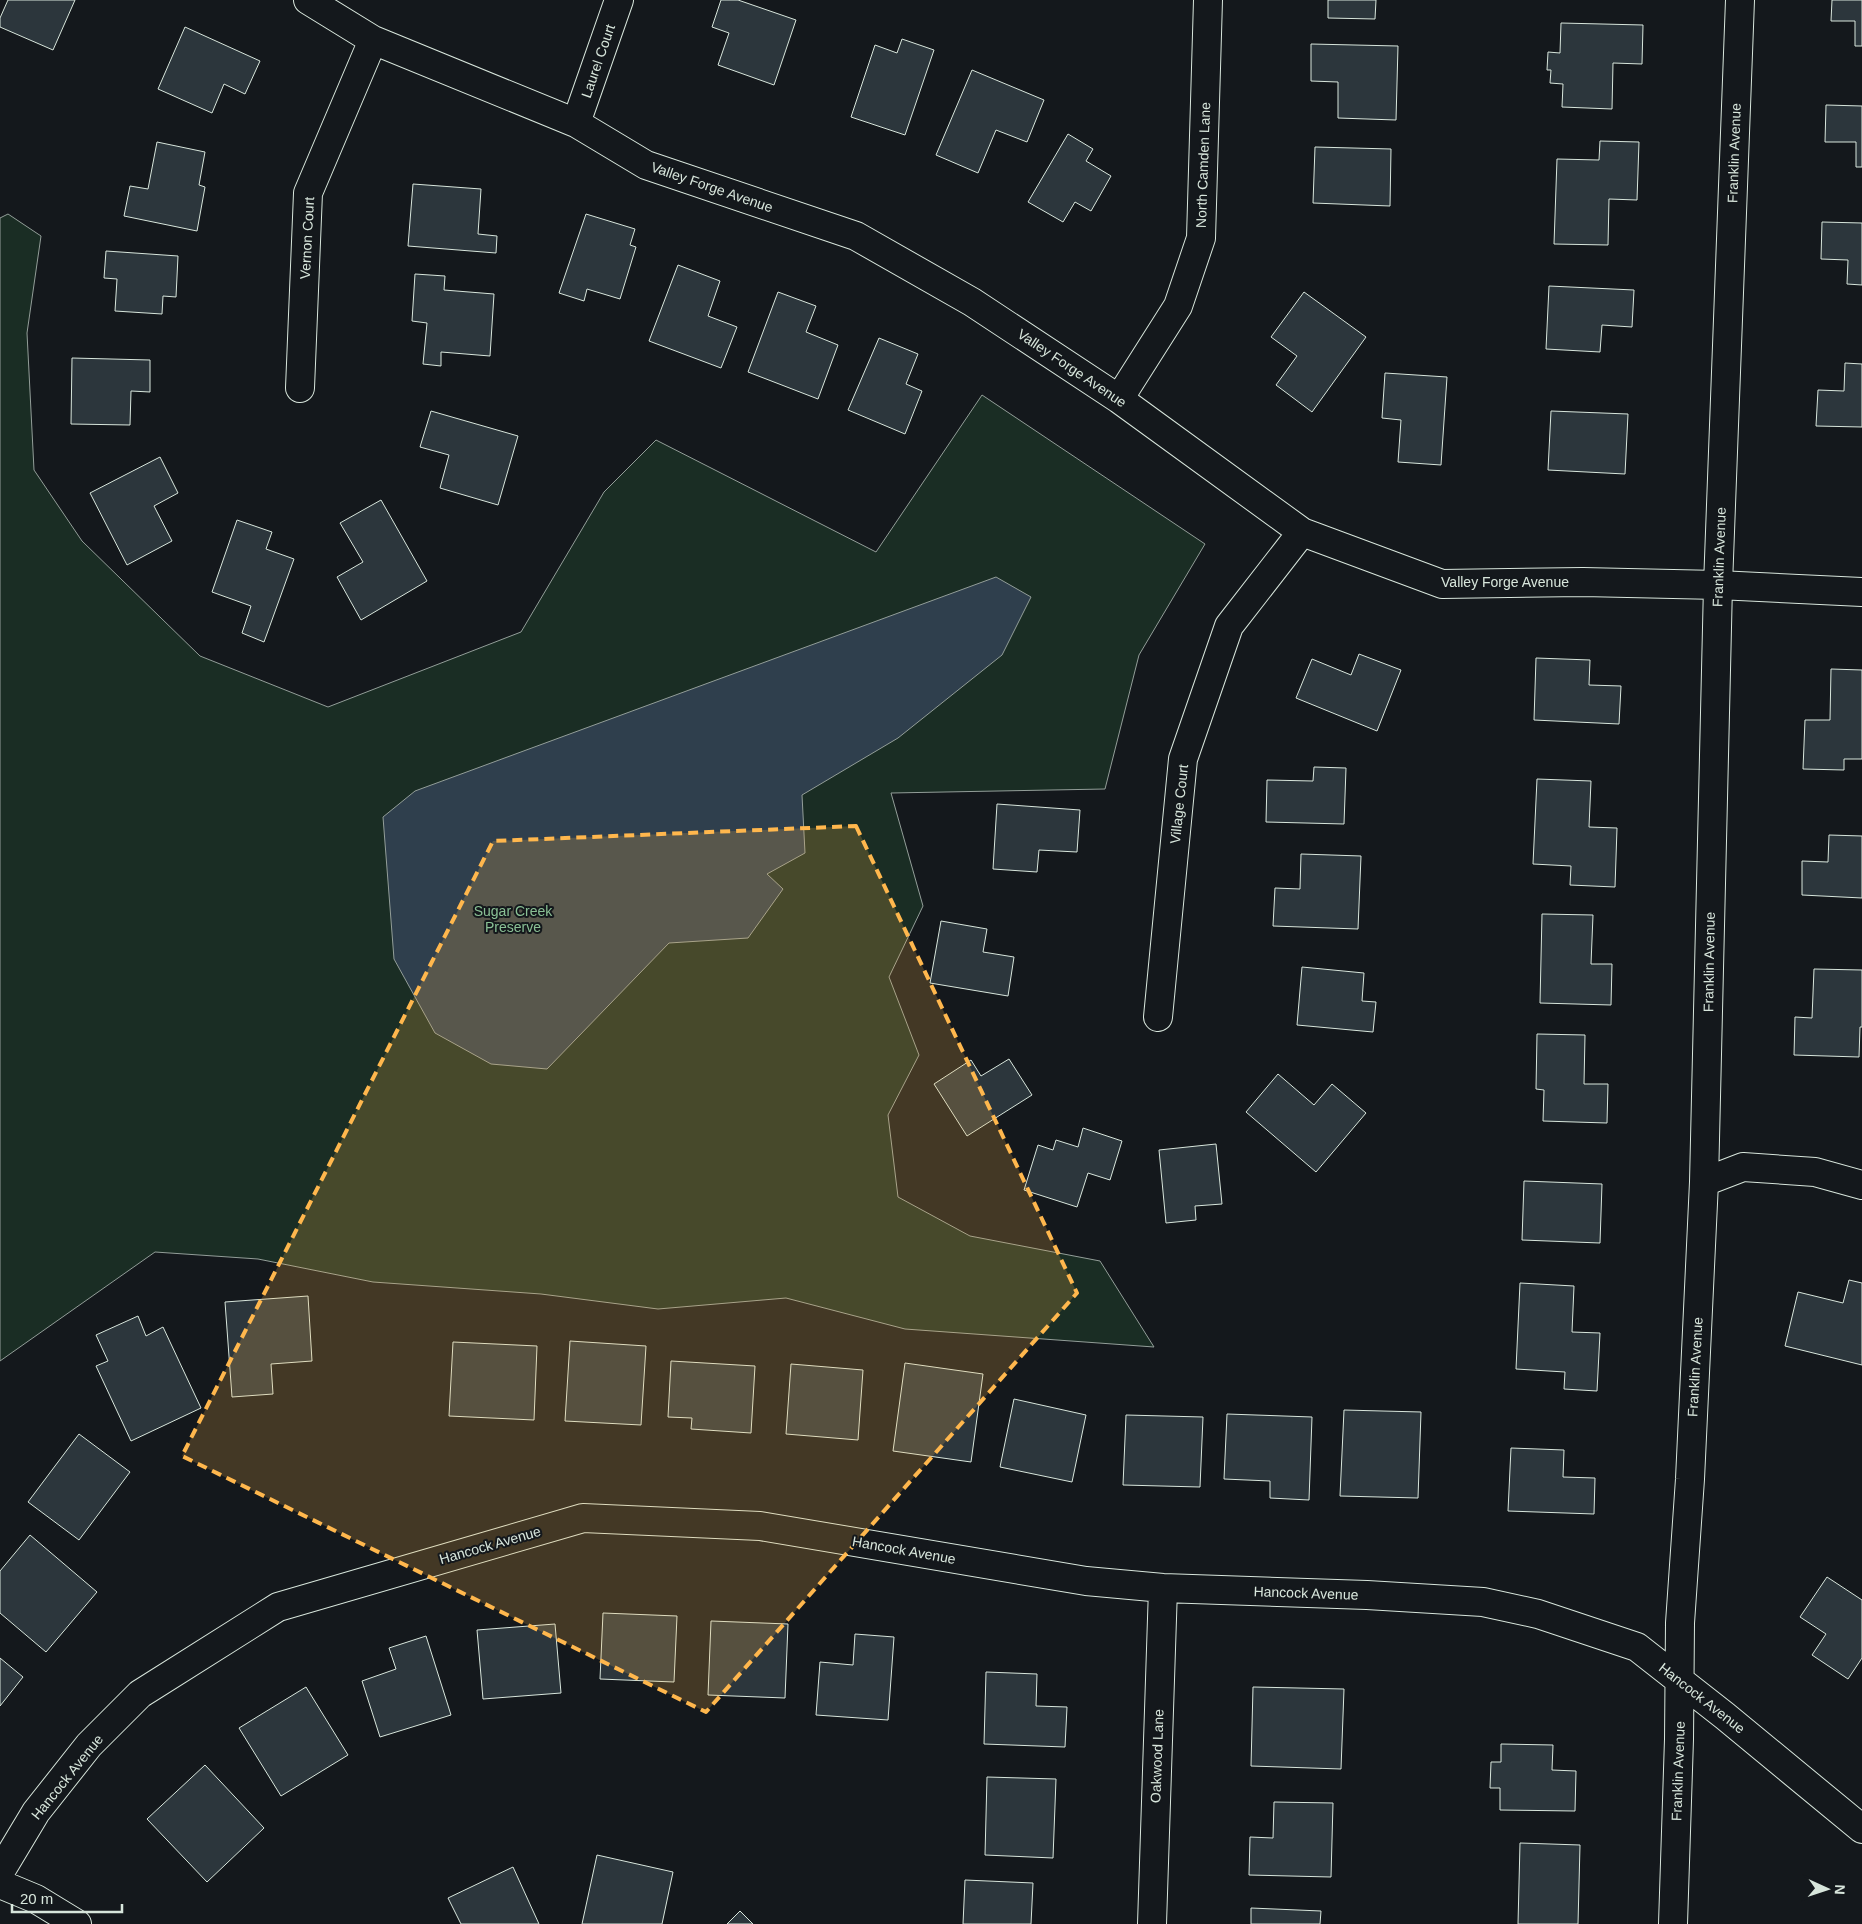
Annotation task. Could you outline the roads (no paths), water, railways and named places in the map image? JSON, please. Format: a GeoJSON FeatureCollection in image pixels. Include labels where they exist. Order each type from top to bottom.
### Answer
{"type":"FeatureCollection","features":[{"type":"Feature","properties":{"kind":"street","name":"Valley Forge Avenue"},"geometry":{"type":"LineString","coordinates":[[308,0],[373,40],[576,123],[646,165],[856,236],[972,302],[1119,399],[1302,532],[1442,584],[1582,582],[1718,585],[1862,592]]}},
{"type":"Feature","properties":{"kind":"street","name":"Laurel Court"},"geometry":{"type":"LineString","coordinates":[[576,123],[619,0]]}},
{"type":"Feature","properties":{"kind":"street","name":"North Camden Lane"},"geometry":{"type":"LineString","coordinates":[[1119,399],[1178,306],[1201,238],[1208,0]]}},
{"type":"Feature","properties":{"kind":"street","name":"Franklin Avenue"},"geometry":{"type":"LineString","coordinates":[[1672,1924],[1680,1681],[1680,1624],[1690,1479],[1704,1182],[1718,585],[1740,0]]}},
{"type":"Feature","properties":{"kind":"street","name":"Vernon Court"},"geometry":{"type":"LineString","coordinates":[[300,388],[308,192],[373,40]]}},
{"type":"Feature","properties":{"kind":"street","name":"Village Court"},"geometry":{"type":"LineString","coordinates":[[1158,1017],[1183,759],[1229,626],[1302,532]]}},
{"type":"Feature","properties":{"kind":"street"},"geometry":{"type":"LineString","coordinates":[[1704,1182],[1743,1167],[1815,1172],[1862,1185]]}},
{"type":"Feature","properties":{"kind":"street","name":"Hancock Avenue"},"geometry":{"type":"LineString","coordinates":[[0,1872],[36,1812],[89,1745],[140,1694],[278,1607],[583,1518],[760,1526],[1086,1581],[1164,1588],[1367,1595],[1483,1602],[1538,1614],[1637,1647],[1862,1828]]}},
{"type":"Feature","properties":{"kind":"street","name":"Oakwood Lane"},"geometry":{"type":"LineString","coordinates":[[1152,1924],[1164,1588]]}},
{"type":"Feature","properties":{"kind":"street"},"geometry":{"type":"LineString","coordinates":[[0,1884],[36,1899],[77,1924]]}},
{"type":"Feature","properties":{"kind":"water"},"geometry":{"type":"Polygon","coordinates":[[[996,577],[1031,597],[1002,655],[898,738],[802,795],[805,853],[767,874],[783,889],[748,938],[669,943],[547,1069],[491,1064],[435,1033],[394,959],[383,817],[415,791],[996,577]]]}},
{"type":"Feature","properties":{"kind":"park label","name":"Sugar Creek Preserve"},"geometry":{"type":"Point","coordinates":[513,920]}}]}
